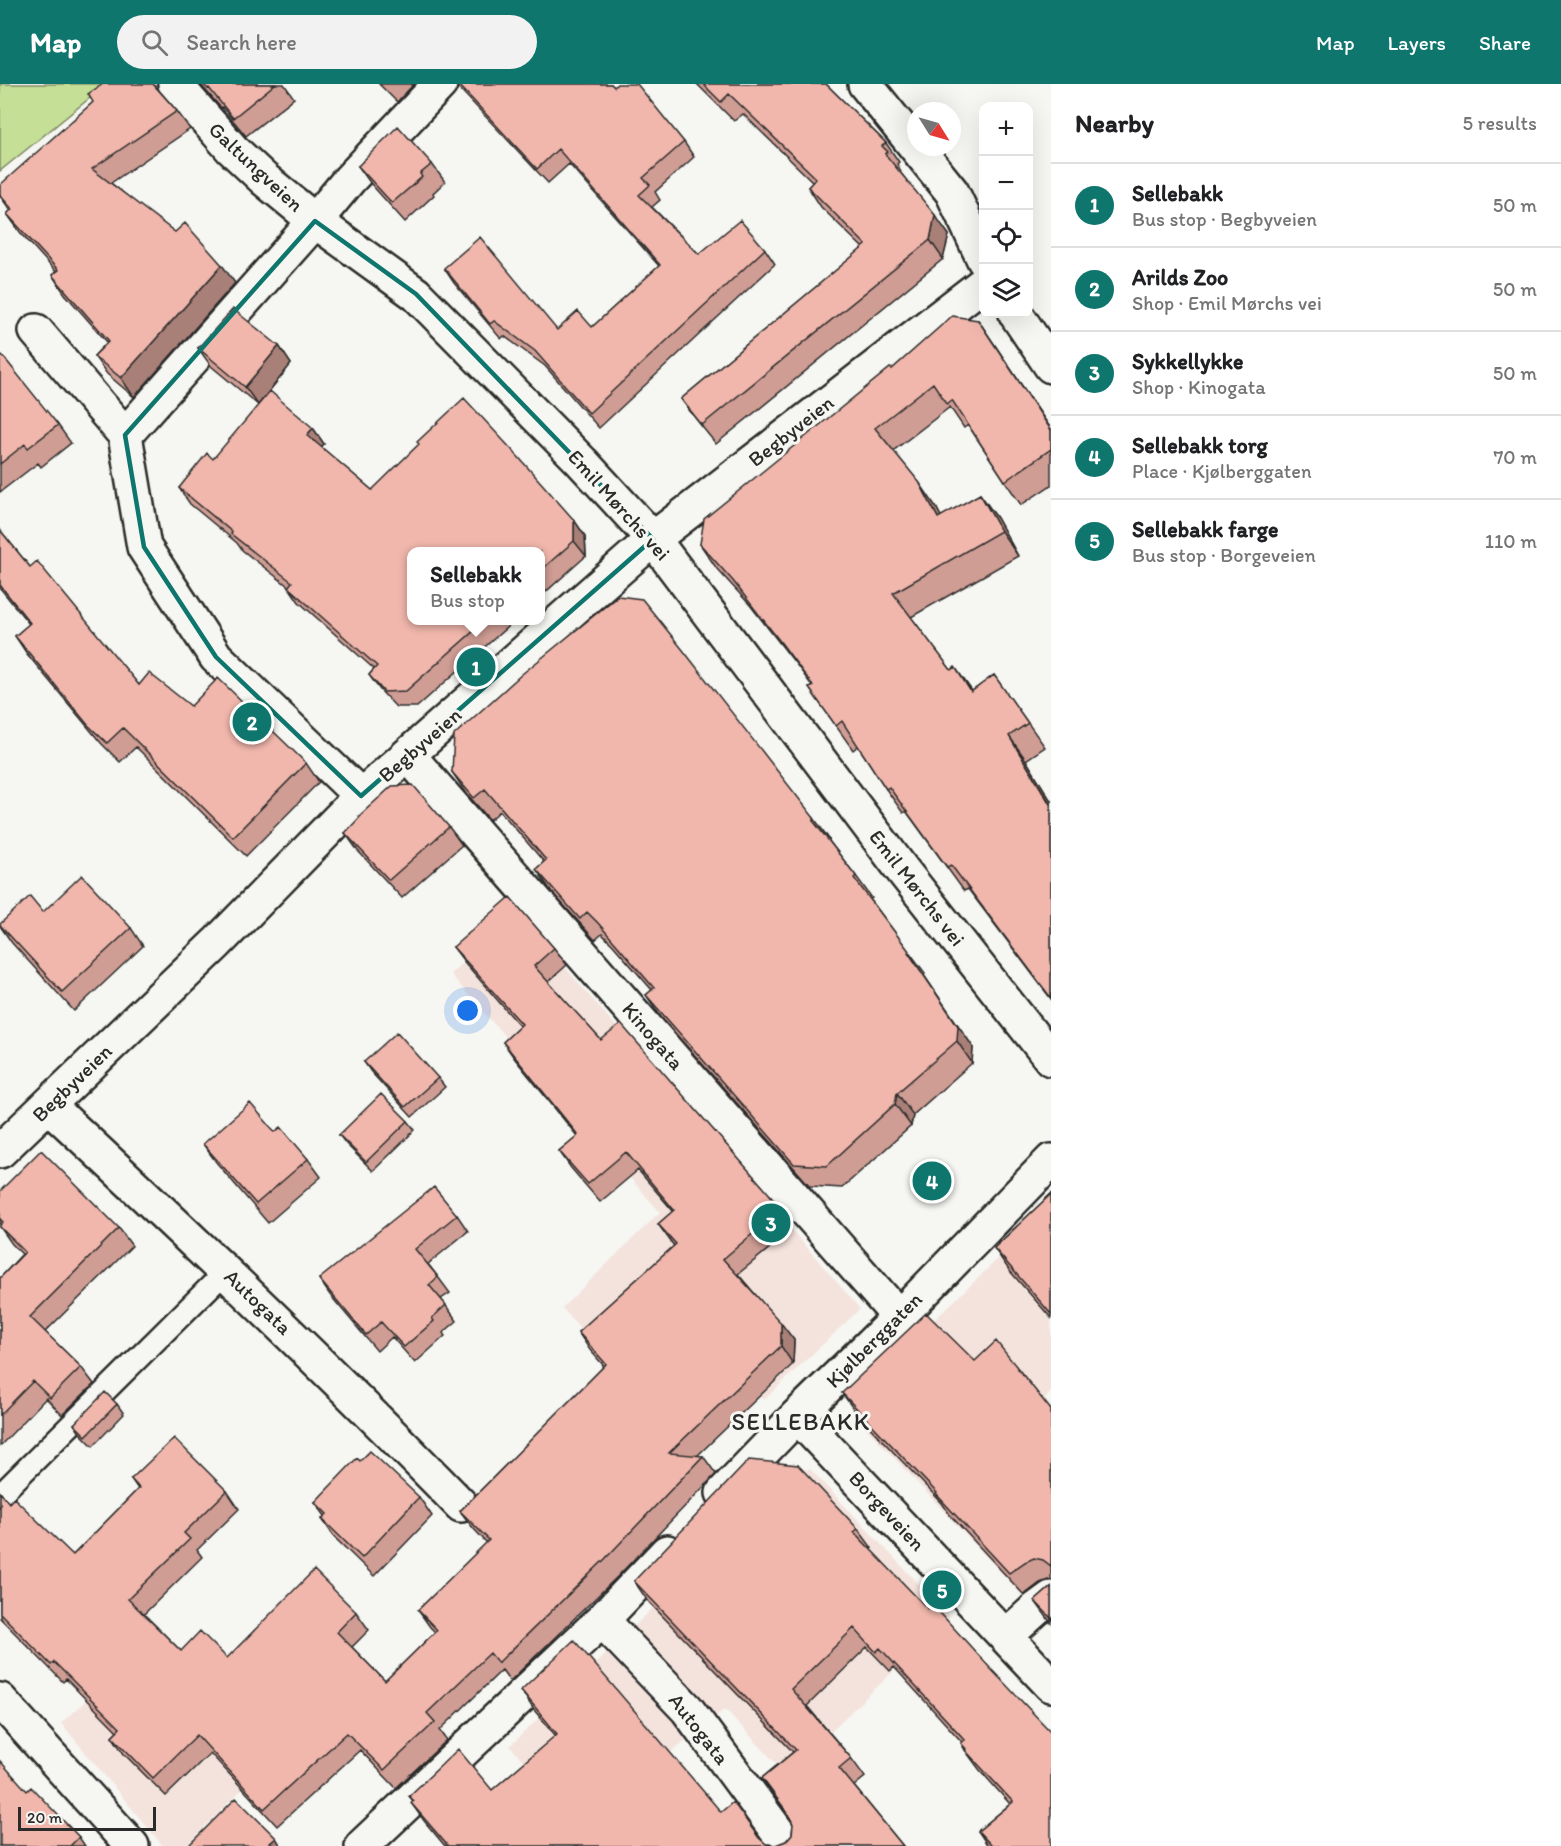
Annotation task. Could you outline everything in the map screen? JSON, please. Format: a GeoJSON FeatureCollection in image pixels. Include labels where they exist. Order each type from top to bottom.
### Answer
{"type":"FeatureCollection","features":[{"type":"Feature","properties":{"kind":"street","name":"Galtungveien"},"geometry":{"type":"LineString","coordinates":[[175,84],[232,149],[315,221]]}},
{"type":"Feature","properties":{"kind":"street"},"geometry":{"type":"LineString","coordinates":[[125,435],[349,180],[440,84]]}},
{"type":"Feature","properties":{"kind":"street"},"geometry":{"type":"LineString","coordinates":[[866,84],[952,192],[979,249]]}},
{"type":"Feature","properties":{"kind":"street","name":"Emil Mørchs vei"},"geometry":{"type":"LineString","coordinates":[[315,221],[416,294],[573,453],[653,539],[903,871],[1051,1059]]}},
{"type":"Feature","properties":{"kind":"street","name":"Begbyveien"},"geometry":{"type":"LineString","coordinates":[[0,1151],[217,944],[361,796],[653,539],[979,287]]}},
{"type":"Feature","properties":{"kind":"street"},"geometry":{"type":"LineString","coordinates":[[1019,318],[1051,366]]}},
{"type":"Feature","properties":{"kind":"street"},"geometry":{"type":"LineString","coordinates":[[36,331],[125,435],[144,547],[216,657],[361,796]]}},
{"type":"Feature","properties":{"kind":"street","name":"Kinogata"},"geometry":{"type":"LineString","coordinates":[[408,756],[899,1317]]}},
{"type":"Feature","properties":{"kind":"street","name":"Autogata"},"geometry":{"type":"LineString","coordinates":[[49,1106],[226,1271],[358,1399],[461,1505]]}},
{"type":"Feature","properties":{"kind":"street","name":"Kjølberggaten"},"geometry":{"type":"LineString","coordinates":[[362,1846],[602,1620],[797,1416],[899,1317],[1051,1161]]}},
{"type":"Feature","properties":{"kind":"street","name":"Borgeveien"},"geometry":{"type":"LineString","coordinates":[[797,1416],[1051,1685]]}},
{"type":"Feature","properties":{"kind":"street"},"geometry":{"type":"LineString","coordinates":[[1006,1636],[1051,1598]]}},
{"type":"Feature","properties":{"kind":"street","name":"Autogata"},"geometry":{"type":"LineString","coordinates":[[602,1620],[687,1709],[788,1846]]}},
{"type":"Feature","properties":{"kind":"street"},"geometry":{"type":"LineString","coordinates":[[0,1700],[132,1846]]}},
{"type":"Feature","properties":{"kind":"lane"},"geometry":{"type":"LineString","coordinates":[[0,1495],[226,1271]]}},
{"type":"Feature","properties":{"kind":"highlighted area"},"geometry":{"type":"Polygon","coordinates":[[[315,221],[416,294],[653,539],[361,796],[216,657],[144,547],[125,435],[315,221]]]}},
{"type":"Feature","properties":{"kind":"shaded area"},"geometry":{"type":"Polygon","coordinates":[[[518,913],[860,1309],[764,1400],[690,1323],[622,1374],[562,1308],[660,1212],[450,974],[518,913]]]}},
{"type":"Feature","properties":{"kind":"shaded area"},"geometry":{"type":"Polygon","coordinates":[[[1051,1208],[1051,1392],[1045,1399],[1051,1407],[1051,1626],[854,1415],[855,1396],[1051,1208]]]}},
{"type":"Feature","properties":{"kind":"shaded area"},"geometry":{"type":"Polygon","coordinates":[[[810,1469],[950,1617],[786,1774],[725,1709],[580,1824],[510,1746],[653,1608],[780,1472],[810,1469]]]}},
{"type":"Feature","properties":{"kind":"shaded area"},"geometry":{"type":"Polygon","coordinates":[[[160,1634],[277,1754],[186,1846],[163,1846],[61,1723],[160,1634]]]}},
{"type":"Feature","properties":{"kind":"green space"},"geometry":{"type":"Polygon","coordinates":[[[0,84],[107,84],[0,171],[0,84]]]}},
{"type":"Feature","properties":{"kind":"building"},"geometry":{"type":"Polygon","coordinates":[[[103,84],[153,84],[177,111],[92,169],[175,232],[185,223],[222,265],[121,378],[94,356],[109,341],[52,275],[58,270],[7,214],[12,209],[0,195],[0,185],[93,102],[88,94],[103,84]]]}},
{"type":"Feature","properties":{"kind":"building"},"geometry":{"type":"Polygon","coordinates":[[[203,84],[275,84],[233,118],[209,88],[203,84]]]}},
{"type":"Feature","properties":{"kind":"building"},"geometry":{"type":"Polygon","coordinates":[[[458,84],[611,84],[614,87],[617,84],[637,84],[684,142],[643,178],[650,185],[639,195],[699,254],[740,220],[765,249],[589,413],[535,351],[494,321],[490,324],[444,268],[480,237],[557,330],[578,311],[592,327],[660,265],[558,149],[537,169],[458,84]]]}},
{"type":"Feature","properties":{"kind":"building"},"geometry":{"type":"Polygon","coordinates":[[[703,84],[826,84],[886,143],[882,146],[888,152],[885,154],[935,215],[930,240],[702,425],[681,399],[866,245],[808,187],[816,178],[729,94],[721,102],[703,84]]]}},
{"type":"Feature","properties":{"kind":"building"},"geometry":{"type":"Polygon","coordinates":[[[398,126],[432,164],[420,174],[422,177],[392,203],[358,166],[398,126]]]}},
{"type":"Feature","properties":{"kind":"building"},"geometry":{"type":"Polygon","coordinates":[[[233,309],[279,346],[245,387],[198,348],[233,309]]]}},
{"type":"Feature","properties":{"kind":"building"},"geometry":{"type":"Polygon","coordinates":[[[952,316],[978,320],[1051,430],[1051,449],[1005,481],[952,400],[947,404],[933,383],[875,428],[919,482],[938,518],[980,494],[1001,531],[893,593],[951,670],[955,667],[971,692],[994,675],[1028,723],[1009,736],[1051,803],[1051,998],[951,865],[947,867],[889,787],[886,789],[842,721],[836,726],[809,688],[813,686],[782,644],[733,581],[700,544],[704,519],[890,368],[892,369],[952,316]]]}},
{"type":"Feature","properties":{"kind":"building"},"geometry":{"type":"Polygon","coordinates":[[[2,355],[58,425],[28,448],[25,444],[0,464],[0,357],[2,355]]]}},
{"type":"Feature","properties":{"kind":"building"},"geometry":{"type":"Polygon","coordinates":[[[270,391],[313,428],[307,435],[372,490],[419,444],[417,442],[464,398],[574,520],[574,541],[545,567],[545,547],[407,547],[407,625],[480,625],[406,691],[384,692],[369,675],[377,666],[288,587],[292,582],[231,534],[232,532],[179,488],[207,453],[213,459],[270,391]]]}},
{"type":"Feature","properties":{"kind":"building"},"geometry":{"type":"Polygon","coordinates":[[[0,530],[30,567],[37,561],[139,685],[149,673],[191,706],[218,678],[306,763],[233,837],[123,728],[107,743],[88,725],[15,636],[30,623],[0,585],[0,530]]]}},
{"type":"Feature","properties":{"kind":"building"},"geometry":{"type":"Polygon","coordinates":[[[618,596],[642,599],[683,650],[814,818],[814,822],[856,876],[854,878],[909,951],[958,1026],[957,1041],[897,1093],[895,1104],[827,1166],[794,1164],[646,995],[654,988],[598,923],[587,912],[580,919],[536,869],[546,860],[485,789],[474,798],[452,772],[454,735],[522,674],[618,596]]]}},
{"type":"Feature","properties":{"kind":"building"},"geometry":{"type":"Polygon","coordinates":[[[413,785],[449,827],[389,880],[345,833],[359,816],[392,786],[413,785]]]}},
{"type":"Feature","properties":{"kind":"building"},"geometry":{"type":"Polygon","coordinates":[[[82,875],[131,928],[62,992],[0,924],[30,896],[43,912],[82,875]]]}},
{"type":"Feature","properties":{"kind":"building"},"geometry":{"type":"Polygon","coordinates":[[[510,897],[554,948],[534,966],[601,1040],[621,1024],[771,1196],[769,1220],[723,1259],[781,1323],[781,1346],[669,1453],[703,1456],[605,1559],[498,1663],[490,1653],[427,1713],[435,1722],[384,1770],[347,1733],[264,1809],[197,1735],[153,1778],[112,1736],[120,1728],[54,1662],[51,1665],[0,1613],[0,1492],[9,1503],[14,1498],[73,1555],[139,1488],[131,1479],[174,1438],[227,1491],[184,1533],[190,1539],[128,1599],[181,1651],[200,1631],[227,1658],[314,1570],[356,1612],[337,1632],[385,1681],[437,1630],[418,1610],[489,1540],[460,1511],[606,1364],[578,1332],[676,1244],[658,1224],[674,1210],[626,1152],[588,1184],[559,1151],[578,1135],[503,1042],[522,1024],[453,947],[510,897]]]}},
{"type":"Feature","properties":{"kind":"building"},"geometry":{"type":"Polygon","coordinates":[[[397,1032],[438,1078],[405,1107],[364,1062],[397,1032]]]}},
{"type":"Feature","properties":{"kind":"building"},"geometry":{"type":"Polygon","coordinates":[[[381,1094],[408,1121],[366,1162],[339,1135],[381,1094]]]}},
{"type":"Feature","properties":{"kind":"building"},"geometry":{"type":"Polygon","coordinates":[[[250,1103],[275,1132],[281,1127],[308,1159],[256,1204],[203,1144],[250,1103]]]}},
{"type":"Feature","properties":{"kind":"building"},"geometry":{"type":"Polygon","coordinates":[[[41,1150],[119,1228],[30,1317],[81,1367],[50,1398],[33,1381],[0,1415],[0,1278],[25,1252],[0,1227],[3,1222],[0,1219],[0,1191],[41,1150]]]}},
{"type":"Feature","properties":{"kind":"building"},"geometry":{"type":"Polygon","coordinates":[[[434,1187],[457,1215],[415,1249],[438,1277],[429,1285],[446,1305],[432,1318],[434,1321],[404,1347],[381,1322],[366,1335],[319,1279],[434,1187]]]}},
{"type":"Feature","properties":{"kind":"building"},"geometry":{"type":"Polygon","coordinates":[[[1051,1194],[1051,1314],[994,1248],[1051,1194]]]}},
{"type":"Feature","properties":{"kind":"building"},"geometry":{"type":"Polygon","coordinates":[[[926,1313],[975,1361],[996,1341],[1051,1410],[1051,1566],[1043,1560],[1034,1558],[1009,1573],[842,1393],[926,1313]]]}},
{"type":"Feature","properties":{"kind":"building"},"geometry":{"type":"Polygon","coordinates":[[[105,1392],[117,1404],[86,1436],[74,1424],[105,1392]]]}},
{"type":"Feature","properties":{"kind":"building"},"geometry":{"type":"Polygon","coordinates":[[[370,1451],[419,1497],[362,1558],[322,1519],[327,1514],[315,1502],[357,1458],[360,1461],[370,1451]]]}},
{"type":"Feature","properties":{"kind":"building"},"geometry":{"type":"Polygon","coordinates":[[[749,1460],[798,1465],[858,1529],[854,1532],[928,1609],[933,1605],[1051,1732],[1051,1846],[992,1846],[978,1831],[1013,1802],[965,1750],[961,1743],[965,1740],[880,1648],[876,1652],[854,1628],[791,1689],[851,1758],[839,1768],[903,1846],[448,1846],[411,1803],[414,1801],[409,1796],[458,1749],[492,1790],[557,1734],[521,1690],[574,1640],[721,1812],[733,1802],[766,1844],[776,1845],[786,1841],[792,1834],[793,1824],[790,1816],[762,1778],[796,1750],[634,1581],[749,1460]]]}},
{"type":"Feature","properties":{"kind":"building"},"geometry":{"type":"Polygon","coordinates":[[[1051,1587],[1051,1618],[1035,1601],[1051,1587]]]}},
{"type":"Feature","properties":{"kind":"building"},"geometry":{"type":"Polygon","coordinates":[[[0,1761],[27,1791],[31,1787],[79,1837],[70,1846],[0,1846],[0,1761]]]}},
{"type":"Feature","properties":{"kind":"building"},"geometry":{"type":"Polygon","coordinates":[[[236,1798],[276,1838],[270,1843],[273,1846],[188,1846],[236,1798]]]}},
{"type":"Feature","properties":{"kind":"place","name":"Sellebakk"},"geometry":{"type":"Point","coordinates":[476,667]}},
{"type":"Feature","properties":{"kind":"place","name":"Arilds Zoo"},"geometry":{"type":"Point","coordinates":[252,722]}},
{"type":"Feature","properties":{"kind":"place","name":"Sellebakk torg"},"geometry":{"type":"Point","coordinates":[932,1181]}},
{"type":"Feature","properties":{"kind":"place","name":"Sykkellykke"},"geometry":{"type":"Point","coordinates":[771,1223]}},
{"type":"Feature","properties":{"kind":"place","name":"Sellebakk farge"},"geometry":{"type":"Point","coordinates":[942,1590]}},
{"type":"Feature","properties":{"kind":"district","name":"SELLEBAKK"},"geometry":{"type":"Point","coordinates":[801,1422]}}]}
